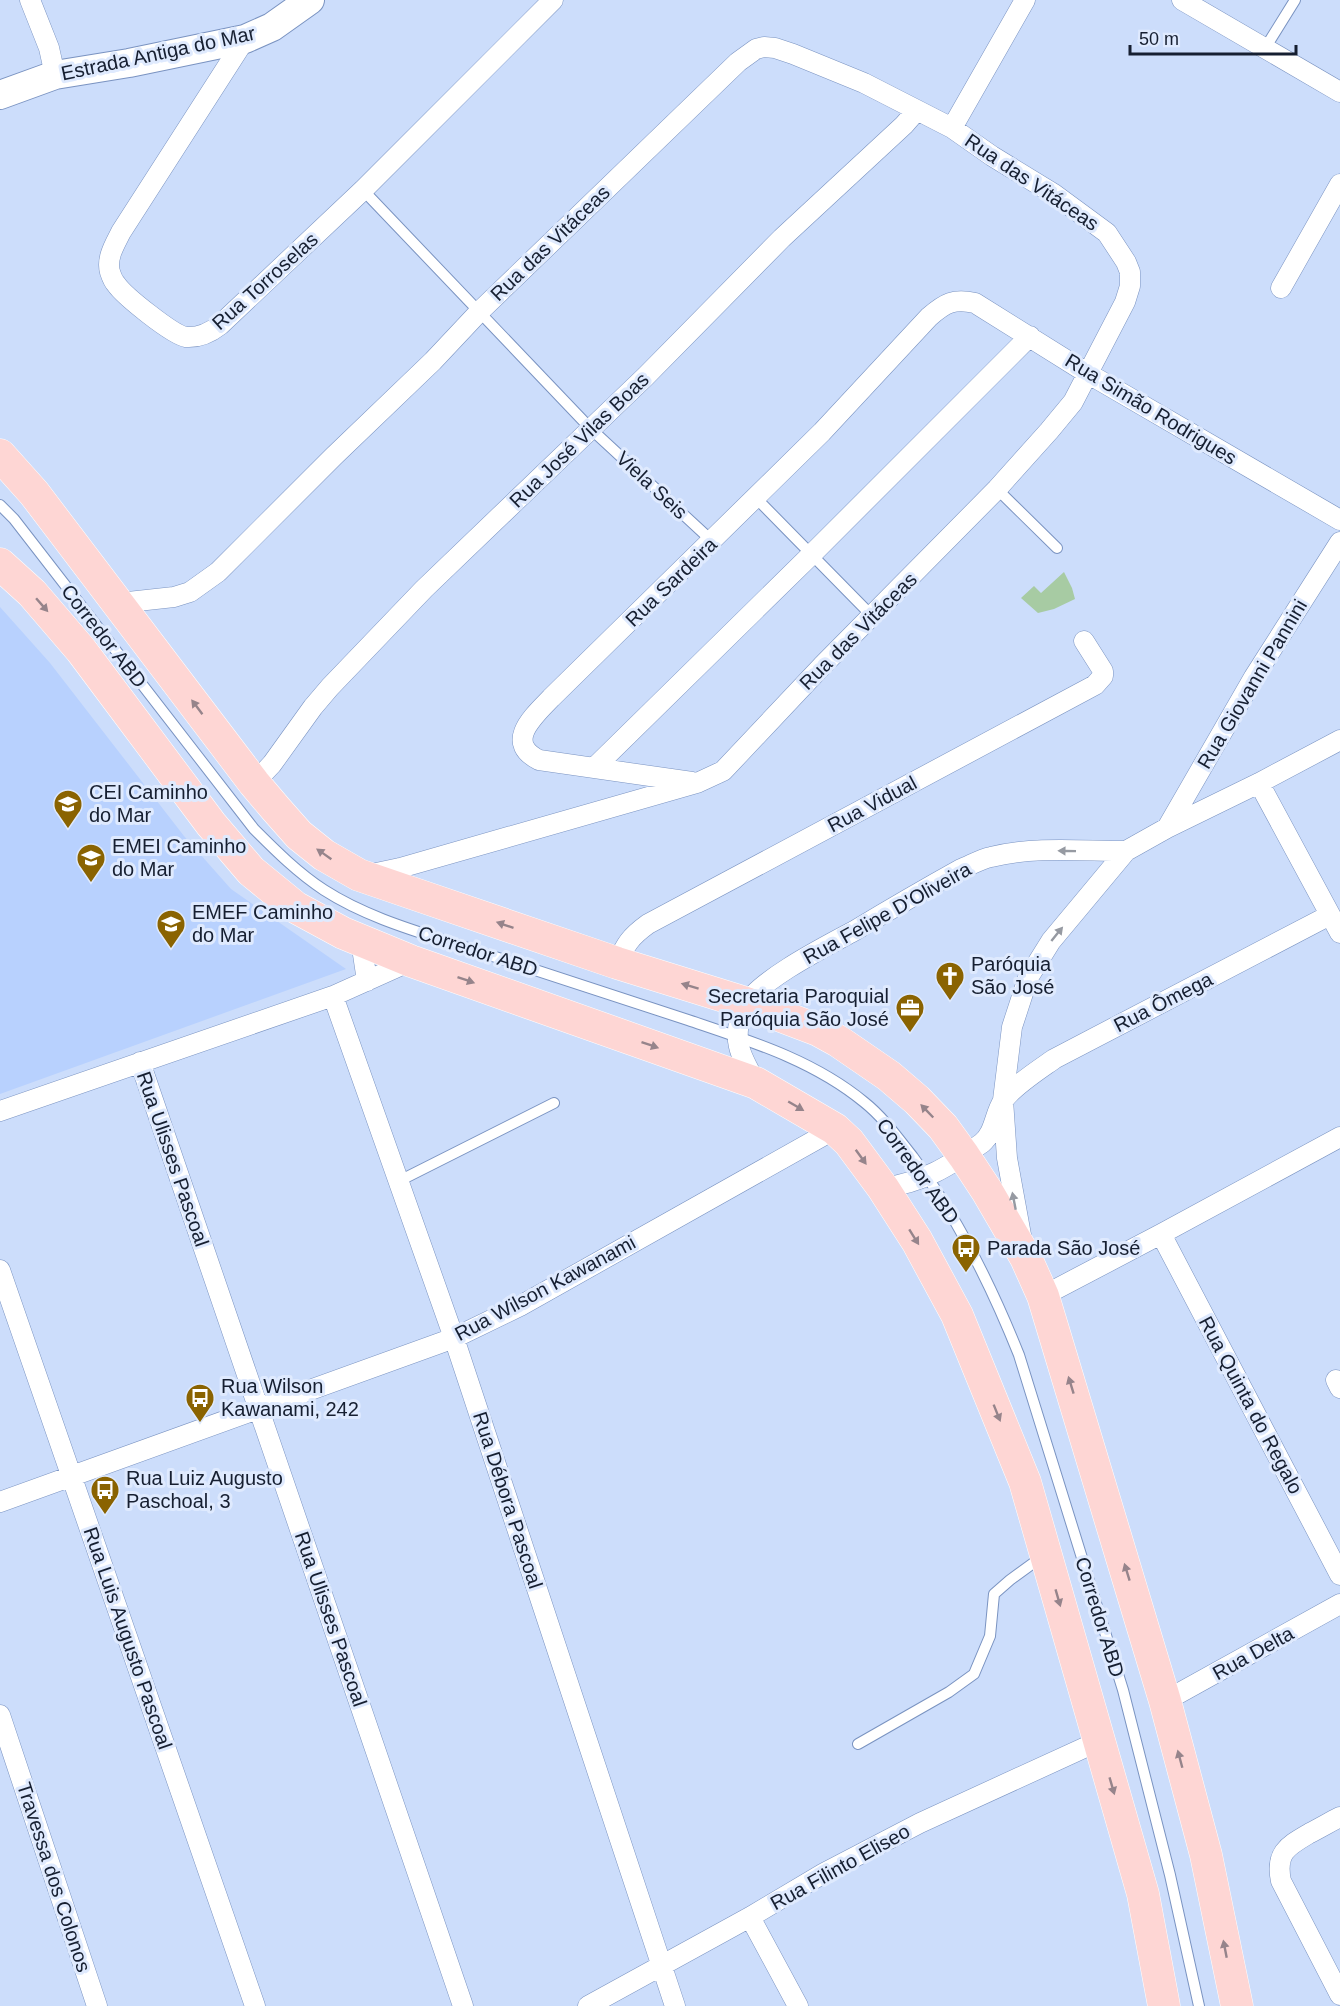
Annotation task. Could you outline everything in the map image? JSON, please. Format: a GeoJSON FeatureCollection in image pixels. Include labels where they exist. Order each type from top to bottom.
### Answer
{"type":"FeatureCollection","features":[{"type":"Feature","properties":{"kind":"main road"},"geometry":{"type":"LineString","coordinates":[[4,469],[119,603],[254,783],[299,835],[324,855],[359,875],[617,963],[746,1003],[818,1030],[889,1076],[943,1127],[964,1156],[1026,1258],[1043,1296],[1165,1701],[1206,1855],[1237,2006]]}},
{"type":"Feature","properties":{"kind":"main road"},"geometry":{"type":"LineString","coordinates":[[0,564],[32,593],[81,650],[211,824],[251,871],[295,907],[343,933],[411,961],[756,1083],[835,1129],[849,1142],[883,1188],[917,1242],[957,1315],[1025,1482],[1143,1894],[1164,2006]]}},
{"type":"Feature","properties":{"kind":"street"},"geometry":{"type":"LineString","coordinates":[[30,0],[48,48],[55,75]]}},
{"type":"Feature","properties":{"kind":"street","name":"Estrada Antiga do Mar"},"geometry":{"type":"LineString","coordinates":[[0,95],[55,75],[129,63],[245,39],[273,27],[310,0]]}},
{"type":"Feature","properties":{"kind":"street","name":"Rua Torroselas"},"geometry":{"type":"LineString","coordinates":[[245,39],[121,232],[110,257],[109,270],[115,283],[123,292],[173,332],[185,337],[210,332],[220,325],[363,190],[553,0]]}},
{"type":"Feature","properties":{"kind":"street"},"geometry":{"type":"LineString","coordinates":[[952,128],[1025,0]]}},
{"type":"Feature","properties":{"kind":"street"},"geometry":{"type":"LineString","coordinates":[[1182,0],[1264,50],[1340,92]]}},
{"type":"Feature","properties":{"kind":"street","name":"Rua das Vitáceas"},"geometry":{"type":"LineString","coordinates":[[119,603],[174,597],[190,592],[218,572],[670,126],[738,62],[756,49],[775,48],[793,54],[864,83],[952,128],[1107,232],[1126,262],[1130,272],[1130,286],[1125,302],[1073,402],[997,489],[822,666],[723,771],[697,783],[400,868],[359,875]]}},
{"type":"Feature","properties":{"kind":"street","name":"Rua José Vilas Boas"},"geometry":{"type":"LineString","coordinates":[[254,783],[330,687],[441,573],[646,376],[782,238],[904,125],[917,110]]}},
{"type":"Feature","properties":{"kind":"street"},"geometry":{"type":"LineString","coordinates":[[1281,288],[1340,184]]}},
{"type":"Feature","properties":{"kind":"street","name":"Rua Simão Rodrigues"},"geometry":{"type":"LineString","coordinates":[[962,300],[975,303],[1087,373],[1340,520]]}},
{"type":"Feature","properties":{"kind":"street","name":"Rua Sardeira"},"geometry":{"type":"LineString","coordinates":[[697,783],[539,760],[532,757],[524,746],[523,732],[528,723],[551,698],[822,432],[929,317],[940,307],[962,300]]}},
{"type":"Feature","properties":{"kind":"street"},"geometry":{"type":"LineString","coordinates":[[596,767],[1030,336]]}},
{"type":"Feature","properties":{"kind":"street","name":"Rua Giovanni Pannini"},"geometry":{"type":"LineString","coordinates":[[1167,828],[1254,677],[1340,543]]}},
{"type":"Feature","properties":{"kind":"street","name":"Rua Vidual"},"geometry":{"type":"LineString","coordinates":[[617,963],[625,944],[648,924],[1095,685],[1103,676],[1103,670],[1084,641]]}},
{"type":"Feature","properties":{"kind":"street"},"geometry":{"type":"LineString","coordinates":[[1026,1258],[1007,1158],[1003,1100],[1012,1027],[1028,978],[1051,940],[1126,851],[1340,740]]}},
{"type":"Feature","properties":{"kind":"street"},"geometry":{"type":"LineString","coordinates":[[1259,783],[1340,933]]}},
{"type":"Feature","properties":{"kind":"street","name":"Rua Felipe D'Oliveira"},"geometry":{"type":"LineString","coordinates":[[736,1036],[746,1003],[769,981],[961,869],[988,857],[1014,852],[1126,851]]}},
{"type":"Feature","properties":{"kind":"street","name":"Rua Ômega"},"geometry":{"type":"LineString","coordinates":[[1003,1100],[1054,1059],[1330,915]]}},
{"type":"Feature","properties":{"kind":"street"},"geometry":{"type":"LineString","coordinates":[[362,941],[367,981]]}},
{"type":"Feature","properties":{"kind":"street"},"geometry":{"type":"LineString","coordinates":[[0,1111],[333,996],[411,961]]}},
{"type":"Feature","properties":{"kind":"street","name":"Rua Débora Pascoal"},"geometry":{"type":"LineString","coordinates":[[333,996],[454,1338],[675,2006]]}},
{"type":"Feature","properties":{"kind":"street"},"geometry":{"type":"LineString","coordinates":[[736,1036],[742,1059],[756,1083]]}},
{"type":"Feature","properties":{"kind":"street","name":"Rua Ulisses Pascoal"},"geometry":{"type":"LineString","coordinates":[[140,1062],[463,2006]]}},
{"type":"Feature","properties":{"kind":"street"},"geometry":{"type":"LineString","coordinates":[[883,1188],[927,1177],[964,1156],[988,1138],[1003,1100]]}},
{"type":"Feature","properties":{"kind":"street","name":"Rua Wilson Kawanami"},"geometry":{"type":"LineString","coordinates":[[71,1475],[454,1338],[520,1306],[835,1129]]}},
{"type":"Feature","properties":{"kind":"street"},"geometry":{"type":"LineString","coordinates":[[1043,1296],[1340,1137]]}},
{"type":"Feature","properties":{"kind":"street","name":"Rua Quinta do Regalo"},"geometry":{"type":"LineString","coordinates":[[1161,1234],[1340,1575]]}},
{"type":"Feature","properties":{"kind":"street","name":"Rua Luis Augusto Pascoal"},"geometry":{"type":"LineString","coordinates":[[0,1270],[255,2006]]}},
{"type":"Feature","properties":{"kind":"street"},"geometry":{"type":"LineString","coordinates":[[0,1502],[71,1475]]}},
{"type":"Feature","properties":{"kind":"street","name":"Rua Delta"},"geometry":{"type":"LineString","coordinates":[[1165,1701],[1340,1604]]}},
{"type":"Feature","properties":{"kind":"street","name":"Travessa dos Colonos"},"geometry":{"type":"LineString","coordinates":[[0,1715],[97,2006]]}},
{"type":"Feature","properties":{"kind":"street","name":"Rua Filinto Eliseo"},"geometry":{"type":"LineString","coordinates":[[588,2006],[750,1917],[824,1873],[920,1823],[1099,1741]]}},
{"type":"Feature","properties":{"kind":"street"},"geometry":{"type":"LineString","coordinates":[[1340,1817],[1289,1845],[1281,1856],[1278,1868],[1281,1881],[1340,1995]]}},
{"type":"Feature","properties":{"kind":"street"},"geometry":{"type":"LineString","coordinates":[[750,1917],[798,2006]]}},
{"type":"Feature","properties":{"kind":"lane"},"geometry":{"type":"LineString","coordinates":[[1264,50],[1295,0]]}},
{"type":"Feature","properties":{"kind":"lane","name":"Viela Seis"},"geometry":{"type":"LineString","coordinates":[[363,190],[591,429],[712,541]]}},
{"type":"Feature","properties":{"kind":"lane"},"geometry":{"type":"LineString","coordinates":[[997,489],[1058,548]]}},
{"type":"Feature","properties":{"kind":"lane"},"geometry":{"type":"LineString","coordinates":[[756,498],[872,616]]}},
{"type":"Feature","properties":{"kind":"lane","name":"Corredor ABD"},"geometry":{"type":"LineString","coordinates":[[0,505],[14,519],[254,829],[292,867],[324,891],[394,924],[736,1036],[794,1058],[828,1076],[866,1103],[897,1136],[963,1233],[1001,1311],[1033,1397],[1122,1690],[1170,1875],[1199,2006]]}},
{"type":"Feature","properties":{"kind":"lane"},"geometry":{"type":"LineString","coordinates":[[399,1181],[554,1103]]}},
{"type":"Feature","properties":{"kind":"lane"},"geometry":{"type":"LineString","coordinates":[[858,1744],[949,1692],[974,1674],[990,1636],[994,1594],[1046,1554]]}},
{"type":"Feature","properties":{"kind":"shaded area"},"geometry":{"type":"Polygon","coordinates":[[[0,607],[50,663],[184,836],[231,889],[346,969],[0,1094],[0,607]]]}},
{"type":"Feature","properties":{"kind":"green space"},"geometry":{"type":"Polygon","coordinates":[[[1064,572],[1075,599],[1054,609],[1038,613],[1021,598],[1034,586],[1041,593],[1064,572]]]}},
{"type":"Feature","properties":{"kind":"place","name":"CEI Caminho do Mar"},"geometry":{"type":"Point","coordinates":[68,830]}},
{"type":"Feature","properties":{"kind":"place","name":"EMEI Caminho do Mar"},"geometry":{"type":"Point","coordinates":[91,884]}},
{"type":"Feature","properties":{"kind":"place","name":"EMEF Caminho do Mar"},"geometry":{"type":"Point","coordinates":[171,950]}},
{"type":"Feature","properties":{"kind":"place","name":"Paróquia São José"},"geometry":{"type":"Point","coordinates":[950,1002]}},
{"type":"Feature","properties":{"kind":"place","name":"Secretaria Paroquial Paróquia São José"},"geometry":{"type":"Point","coordinates":[910,1034]}},
{"type":"Feature","properties":{"kind":"place","name":"Parada São José"},"geometry":{"type":"Point","coordinates":[966,1274]}},
{"type":"Feature","properties":{"kind":"place","name":"Rua Wilson Kawanami, 242"},"geometry":{"type":"Point","coordinates":[200,1424]}},
{"type":"Feature","properties":{"kind":"place","name":"Rua Luiz Augusto Paschoal, 3"},"geometry":{"type":"Point","coordinates":[105,1516]}}]}
